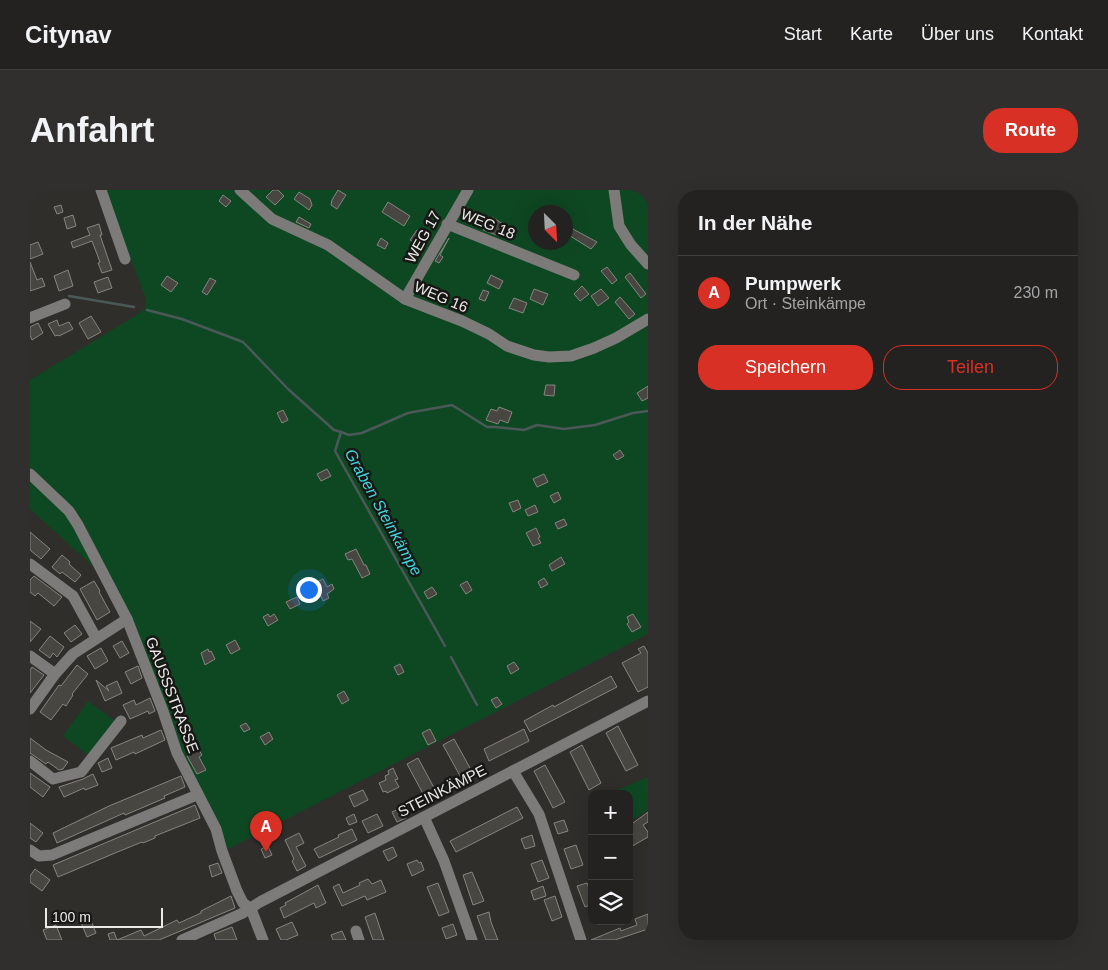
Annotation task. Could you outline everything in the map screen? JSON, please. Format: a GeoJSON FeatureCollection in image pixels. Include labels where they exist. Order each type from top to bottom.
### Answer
{"type":"FeatureCollection","features":[{"type":"Feature","properties":{"kind":"street"},"geometry":{"type":"LineString","coordinates":[[101,190],[125,259]]}},
{"type":"Feature","properties":{"kind":"street","name":"WEG 16"},"geometry":{"type":"LineString","coordinates":[[240,190],[272,218],[328,245],[405,299],[462,321],[489,334],[507,346],[534,355],[549,357],[571,356],[594,348],[635,328],[648,319]]}},
{"type":"Feature","properties":{"kind":"street","name":"WEG 17"},"geometry":{"type":"LineString","coordinates":[[405,299],[468,190]]}},
{"type":"Feature","properties":{"kind":"street"},"geometry":{"type":"LineString","coordinates":[[614,190],[619,226],[631,245],[648,264]]}},
{"type":"Feature","properties":{"kind":"street","name":"WEG 18"},"geometry":{"type":"LineString","coordinates":[[447,224],[574,275]]}},
{"type":"Feature","properties":{"kind":"street"},"geometry":{"type":"LineString","coordinates":[[30,318],[65,304]]}},
{"type":"Feature","properties":{"kind":"street","name":"GAUSSSTRASSE"},"geometry":{"type":"LineString","coordinates":[[30,474],[69,511],[128,619],[177,754],[216,829],[237,891],[243,903],[251,909],[263,940]]}},
{"type":"Feature","properties":{"kind":"street"},"geometry":{"type":"LineString","coordinates":[[30,564],[73,596],[96,638]]}},
{"type":"Feature","properties":{"kind":"street"},"geometry":{"type":"LineString","coordinates":[[30,708],[55,674],[73,654],[128,619]]}},
{"type":"Feature","properties":{"kind":"street"},"geometry":{"type":"LineString","coordinates":[[30,656],[55,674]]}},
{"type":"Feature","properties":{"kind":"street","name":"STEINKÄMPE"},"geometry":{"type":"LineString","coordinates":[[182,940],[251,909],[260,902],[648,701]]}},
{"type":"Feature","properties":{"kind":"street"},"geometry":{"type":"LineString","coordinates":[[30,761],[53,779],[81,772],[121,721]]}},
{"type":"Feature","properties":{"kind":"street"},"geometry":{"type":"LineString","coordinates":[[513,771],[539,814],[581,940]]}},
{"type":"Feature","properties":{"kind":"street"},"geometry":{"type":"LineString","coordinates":[[30,850],[40,856],[52,855],[197,795]]}},
{"type":"Feature","properties":{"kind":"street"},"geometry":{"type":"LineString","coordinates":[[424,817],[444,861],[472,940]]}},
{"type":"Feature","properties":{"kind":"green space"},"geometry":{"type":"Polygon","coordinates":[[[105,190],[648,190],[648,634],[228,849],[99,572],[30,509],[30,380],[140,313],[145,308],[146,299],[105,190]]]}},
{"type":"Feature","properties":{"kind":"green space"},"geometry":{"type":"Polygon","coordinates":[[[88,701],[115,721],[90,756],[63,736],[88,701]]]}},
{"type":"Feature","properties":{"kind":"green space"},"geometry":{"type":"Polygon","coordinates":[[[648,777],[648,810],[633,819],[633,790],[617,790],[648,777]]]}},
{"type":"Feature","properties":{"kind":"building"},"geometry":{"type":"Polygon","coordinates":[[[273,190],[278,190],[284,196],[275,205],[266,197],[273,190]]]}},
{"type":"Feature","properties":{"kind":"building"},"geometry":{"type":"Polygon","coordinates":[[[338,190],[346,195],[337,209],[331,205],[338,190]]]}},
{"type":"Feature","properties":{"kind":"building"},"geometry":{"type":"Polygon","coordinates":[[[299,192],[310,199],[312,205],[309,210],[294,199],[299,192]]]}},
{"type":"Feature","properties":{"kind":"building"},"geometry":{"type":"Polygon","coordinates":[[[223,195],[231,201],[226,207],[219,201],[223,195]]]}},
{"type":"Feature","properties":{"kind":"building"},"geometry":{"type":"Polygon","coordinates":[[[388,202],[410,216],[404,226],[382,212],[388,202]]]}},
{"type":"Feature","properties":{"kind":"building"},"geometry":{"type":"Polygon","coordinates":[[[61,205],[63,212],[57,214],[54,207],[61,205]]]}},
{"type":"Feature","properties":{"kind":"building"},"geometry":{"type":"Polygon","coordinates":[[[73,215],[76,226],[67,229],[64,218],[73,215]]]}},
{"type":"Feature","properties":{"kind":"building"},"geometry":{"type":"Polygon","coordinates":[[[299,217],[311,224],[309,228],[296,222],[299,217]]]}},
{"type":"Feature","properties":{"kind":"building"},"geometry":{"type":"Polygon","coordinates":[[[492,217],[506,226],[499,236],[483,230],[492,217]]]}},
{"type":"Feature","properties":{"kind":"building"},"geometry":{"type":"Polygon","coordinates":[[[99,224],[102,235],[100,235],[112,270],[102,273],[92,241],[73,248],[71,242],[90,235],[87,228],[99,224]]]}},
{"type":"Feature","properties":{"kind":"building"},"geometry":{"type":"Polygon","coordinates":[[[573,229],[597,242],[591,249],[573,238],[573,229]]]}},
{"type":"Feature","properties":{"kind":"building"},"geometry":{"type":"Polygon","coordinates":[[[417,230],[424,233],[418,244],[410,240],[417,230]]]}},
{"type":"Feature","properties":{"kind":"building"},"geometry":{"type":"Polygon","coordinates":[[[381,238],[388,243],[385,249],[377,245],[381,238]]]}},
{"type":"Feature","properties":{"kind":"building"},"geometry":{"type":"Polygon","coordinates":[[[449,238],[440,255],[443,257],[439,263],[435,261],[449,238]]]}},
{"type":"Feature","properties":{"kind":"building"},"geometry":{"type":"Polygon","coordinates":[[[38,242],[43,254],[30,259],[30,245],[38,242]]]}},
{"type":"Feature","properties":{"kind":"building"},"geometry":{"type":"Polygon","coordinates":[[[30,262],[37,280],[42,278],[45,286],[30,291],[30,262]]]}},
{"type":"Feature","properties":{"kind":"building"},"geometry":{"type":"Polygon","coordinates":[[[607,267],[617,280],[612,284],[601,271],[607,267]]]}},
{"type":"Feature","properties":{"kind":"building"},"geometry":{"type":"Polygon","coordinates":[[[68,270],[73,286],[59,291],[54,276],[68,270]]]}},
{"type":"Feature","properties":{"kind":"building"},"geometry":{"type":"Polygon","coordinates":[[[630,273],[646,294],[641,298],[625,277],[630,273]]]}},
{"type":"Feature","properties":{"kind":"building"},"geometry":{"type":"Polygon","coordinates":[[[491,275],[503,281],[499,289],[487,283],[491,275]]]}},
{"type":"Feature","properties":{"kind":"building"},"geometry":{"type":"Polygon","coordinates":[[[167,276],[178,283],[171,292],[161,285],[167,276]]]}},
{"type":"Feature","properties":{"kind":"building"},"geometry":{"type":"Polygon","coordinates":[[[108,277],[112,288],[98,293],[94,282],[108,277]]]}},
{"type":"Feature","properties":{"kind":"building"},"geometry":{"type":"Polygon","coordinates":[[[210,278],[216,281],[207,295],[202,292],[210,278]]]}},
{"type":"Feature","properties":{"kind":"building"},"geometry":{"type":"Polygon","coordinates":[[[582,286],[589,294],[580,301],[574,294],[582,286]]]}},
{"type":"Feature","properties":{"kind":"building"},"geometry":{"type":"Polygon","coordinates":[[[534,289],[548,294],[543,305],[530,299],[534,289]]]}},
{"type":"Feature","properties":{"kind":"building"},"geometry":{"type":"Polygon","coordinates":[[[601,289],[609,298],[598,306],[591,296],[601,289]]]}},
{"type":"Feature","properties":{"kind":"building"},"geometry":{"type":"Polygon","coordinates":[[[483,290],[489,292],[485,301],[479,299],[483,290]]]}},
{"type":"Feature","properties":{"kind":"building"},"geometry":{"type":"Polygon","coordinates":[[[620,297],[635,314],[629,319],[615,302],[620,297]]]}},
{"type":"Feature","properties":{"kind":"building"},"geometry":{"type":"Polygon","coordinates":[[[514,298],[527,303],[523,313],[509,308],[514,298]]]}},
{"type":"Feature","properties":{"kind":"building"},"geometry":{"type":"Polygon","coordinates":[[[91,316],[101,332],[88,339],[79,323],[91,316]]]}},
{"type":"Feature","properties":{"kind":"building"},"geometry":{"type":"Polygon","coordinates":[[[57,320],[59,326],[69,322],[73,329],[55,336],[48,324],[57,320]]]}},
{"type":"Feature","properties":{"kind":"building"},"geometry":{"type":"Polygon","coordinates":[[[38,323],[43,333],[32,340],[30,327],[38,323]]]}},
{"type":"Feature","properties":{"kind":"building"},"geometry":{"type":"Polygon","coordinates":[[[546,385],[555,385],[554,396],[544,395],[546,385]]]}},
{"type":"Feature","properties":{"kind":"building"},"geometry":{"type":"Polygon","coordinates":[[[648,386],[648,398],[642,401],[637,393],[648,386]]]}},
{"type":"Feature","properties":{"kind":"building"},"geometry":{"type":"Polygon","coordinates":[[[499,407],[512,412],[508,423],[500,420],[498,424],[486,420],[491,409],[497,411],[499,407]]]}},
{"type":"Feature","properties":{"kind":"building"},"geometry":{"type":"Polygon","coordinates":[[[283,410],[288,420],[282,423],[277,413],[283,410]]]}},
{"type":"Feature","properties":{"kind":"building"},"geometry":{"type":"Polygon","coordinates":[[[620,450],[624,456],[617,460],[613,455],[620,450]]]}},
{"type":"Feature","properties":{"kind":"building"},"geometry":{"type":"Polygon","coordinates":[[[327,469],[331,476],[321,481],[317,474],[327,469]]]}},
{"type":"Feature","properties":{"kind":"building"},"geometry":{"type":"Polygon","coordinates":[[[544,474],[548,482],[537,487],[533,479],[544,474]]]}},
{"type":"Feature","properties":{"kind":"building"},"geometry":{"type":"Polygon","coordinates":[[[558,492],[561,499],[554,503],[550,496],[558,492]]]}},
{"type":"Feature","properties":{"kind":"building"},"geometry":{"type":"Polygon","coordinates":[[[518,500],[521,508],[513,512],[509,503],[518,500]]]}},
{"type":"Feature","properties":{"kind":"building"},"geometry":{"type":"Polygon","coordinates":[[[535,505],[538,512],[528,516],[525,510],[535,505]]]}},
{"type":"Feature","properties":{"kind":"building"},"geometry":{"type":"Polygon","coordinates":[[[564,519],[567,525],[558,529],[555,523],[564,519]]]}},
{"type":"Feature","properties":{"kind":"building"},"geometry":{"type":"Polygon","coordinates":[[[536,528],[541,543],[533,546],[526,533],[536,528]]]}},
{"type":"Feature","properties":{"kind":"building"},"geometry":{"type":"Polygon","coordinates":[[[30,532],[50,549],[41,559],[30,550],[30,532]]]}},
{"type":"Feature","properties":{"kind":"building"},"geometry":{"type":"Polygon","coordinates":[[[356,549],[370,574],[362,578],[352,559],[348,560],[345,554],[356,549]]]}},
{"type":"Feature","properties":{"kind":"building"},"geometry":{"type":"Polygon","coordinates":[[[62,555],[81,575],[75,582],[52,567],[62,555]]]}},
{"type":"Feature","properties":{"kind":"building"},"geometry":{"type":"Polygon","coordinates":[[[561,557],[565,564],[552,571],[549,565],[561,557]]]}},
{"type":"Feature","properties":{"kind":"building"},"geometry":{"type":"Polygon","coordinates":[[[34,576],[62,597],[54,606],[38,593],[35,596],[30,592],[30,580],[34,576]]]}},
{"type":"Feature","properties":{"kind":"building"},"geometry":{"type":"Polygon","coordinates":[[[544,578],[548,584],[541,588],[538,582],[544,578]]]}},
{"type":"Feature","properties":{"kind":"building"},"geometry":{"type":"Polygon","coordinates":[[[323,579],[327,587],[332,584],[334,589],[327,594],[329,598],[323,601],[321,596],[318,598],[315,592],[319,591],[315,583],[323,579]]]}},
{"type":"Feature","properties":{"kind":"building"},"geometry":{"type":"Polygon","coordinates":[[[94,581],[110,612],[97,620],[80,589],[94,581]]]}},
{"type":"Feature","properties":{"kind":"building"},"geometry":{"type":"Polygon","coordinates":[[[467,581],[472,590],[466,594],[460,585],[467,581]]]}},
{"type":"Feature","properties":{"kind":"building"},"geometry":{"type":"Polygon","coordinates":[[[432,587],[437,594],[428,599],[424,592],[432,587]]]}},
{"type":"Feature","properties":{"kind":"building"},"geometry":{"type":"Polygon","coordinates":[[[297,597],[300,604],[290,609],[286,602],[297,597]]]}},
{"type":"Feature","properties":{"kind":"building"},"geometry":{"type":"Polygon","coordinates":[[[268,614],[270,617],[274,614],[278,620],[268,626],[263,617],[268,614]]]}},
{"type":"Feature","properties":{"kind":"building"},"geometry":{"type":"Polygon","coordinates":[[[633,614],[641,627],[632,632],[627,624],[629,622],[627,617],[633,614]]]}},
{"type":"Feature","properties":{"kind":"building"},"geometry":{"type":"Polygon","coordinates":[[[30,621],[41,629],[30,642],[30,621]]]}},
{"type":"Feature","properties":{"kind":"building"},"geometry":{"type":"Polygon","coordinates":[[[75,625],[82,634],[71,642],[64,633],[75,625]]]}},
{"type":"Feature","properties":{"kind":"building"},"geometry":{"type":"Polygon","coordinates":[[[50,636],[64,647],[57,657],[53,653],[50,658],[39,650],[50,636]]]}},
{"type":"Feature","properties":{"kind":"building"},"geometry":{"type":"Polygon","coordinates":[[[235,640],[240,649],[231,654],[226,645],[235,640]]]}},
{"type":"Feature","properties":{"kind":"building"},"geometry":{"type":"Polygon","coordinates":[[[122,641],[129,653],[120,658],[113,646],[122,641]]]}},
{"type":"Feature","properties":{"kind":"building"},"geometry":{"type":"Polygon","coordinates":[[[644,646],[648,653],[648,687],[638,692],[622,663],[641,653],[638,649],[644,646]]]}},
{"type":"Feature","properties":{"kind":"building"},"geometry":{"type":"Polygon","coordinates":[[[101,648],[108,661],[95,669],[87,656],[101,648]]]}},
{"type":"Feature","properties":{"kind":"building"},"geometry":{"type":"Polygon","coordinates":[[[208,649],[215,659],[205,665],[201,653],[208,649]]]}},
{"type":"Feature","properties":{"kind":"building"},"geometry":{"type":"Polygon","coordinates":[[[514,662],[519,669],[511,674],[507,666],[514,662]]]}},
{"type":"Feature","properties":{"kind":"building"},"geometry":{"type":"Polygon","coordinates":[[[400,664],[404,672],[398,675],[394,667],[400,664]]]}},
{"type":"Feature","properties":{"kind":"building"},"geometry":{"type":"Polygon","coordinates":[[[77,665],[88,674],[72,694],[66,706],[63,704],[51,720],[40,712],[59,685],[61,686],[77,665]]]}},
{"type":"Feature","properties":{"kind":"building"},"geometry":{"type":"Polygon","coordinates":[[[138,666],[142,678],[131,684],[125,672],[138,666]]]}},
{"type":"Feature","properties":{"kind":"building"},"geometry":{"type":"Polygon","coordinates":[[[32,667],[44,675],[30,693],[30,670],[32,667]]]}},
{"type":"Feature","properties":{"kind":"building"},"geometry":{"type":"Polygon","coordinates":[[[611,676],[617,687],[530,732],[524,721],[611,676]]]}},
{"type":"Feature","properties":{"kind":"building"},"geometry":{"type":"Polygon","coordinates":[[[96,680],[109,691],[106,686],[117,681],[122,693],[105,701],[96,680]]]}},
{"type":"Feature","properties":{"kind":"building"},"geometry":{"type":"Polygon","coordinates":[[[344,691],[349,700],[342,704],[337,695],[344,691]]]}},
{"type":"Feature","properties":{"kind":"building"},"geometry":{"type":"Polygon","coordinates":[[[497,697],[502,704],[496,708],[491,700],[497,697]]]}},
{"type":"Feature","properties":{"kind":"building"},"geometry":{"type":"Polygon","coordinates":[[[150,698],[155,711],[149,714],[148,711],[130,719],[123,705],[134,700],[136,705],[150,698]]]}},
{"type":"Feature","properties":{"kind":"building"},"geometry":{"type":"Polygon","coordinates":[[[246,723],[250,729],[244,732],[240,726],[246,723]]]}},
{"type":"Feature","properties":{"kind":"building"},"geometry":{"type":"Polygon","coordinates":[[[618,726],[638,765],[626,771],[606,733],[618,726]]]}},
{"type":"Feature","properties":{"kind":"building"},"geometry":{"type":"Polygon","coordinates":[[[430,729],[436,741],[428,745],[422,733],[430,729]]]}},
{"type":"Feature","properties":{"kind":"building"},"geometry":{"type":"Polygon","coordinates":[[[524,729],[529,741],[489,761],[484,749],[524,729]]]}},
{"type":"Feature","properties":{"kind":"building"},"geometry":{"type":"Polygon","coordinates":[[[161,730],[165,740],[135,754],[134,752],[116,760],[111,748],[142,735],[143,738],[161,730]]]}},
{"type":"Feature","properties":{"kind":"building"},"geometry":{"type":"Polygon","coordinates":[[[269,732],[273,739],[265,745],[260,737],[269,732]]]}},
{"type":"Feature","properties":{"kind":"building"},"geometry":{"type":"Polygon","coordinates":[[[30,738],[46,750],[68,762],[63,769],[59,770],[48,762],[46,764],[30,753],[30,738]]]}},
{"type":"Feature","properties":{"kind":"building"},"geometry":{"type":"Polygon","coordinates":[[[454,739],[475,777],[464,783],[443,745],[454,739]]]}},
{"type":"Feature","properties":{"kind":"building"},"geometry":{"type":"Polygon","coordinates":[[[582,745],[601,783],[589,790],[570,752],[582,745]]]}},
{"type":"Feature","properties":{"kind":"building"},"geometry":{"type":"Polygon","coordinates":[[[199,750],[202,755],[199,757],[206,770],[197,774],[187,756],[199,750]]]}},
{"type":"Feature","properties":{"kind":"building"},"geometry":{"type":"Polygon","coordinates":[[[108,758],[112,768],[102,772],[98,763],[108,758]]]}},
{"type":"Feature","properties":{"kind":"building"},"geometry":{"type":"Polygon","coordinates":[[[418,758],[439,797],[428,803],[407,764],[418,758]]]}},
{"type":"Feature","properties":{"kind":"building"},"geometry":{"type":"Polygon","coordinates":[[[545,765],[565,802],[553,808],[534,771],[545,765]]]}},
{"type":"Feature","properties":{"kind":"building"},"geometry":{"type":"Polygon","coordinates":[[[393,768],[398,779],[395,780],[399,787],[387,793],[386,791],[383,792],[379,783],[386,780],[385,776],[393,768]]]}},
{"type":"Feature","properties":{"kind":"building"},"geometry":{"type":"Polygon","coordinates":[[[30,773],[50,787],[43,797],[30,787],[30,773]]]}},
{"type":"Feature","properties":{"kind":"building"},"geometry":{"type":"Polygon","coordinates":[[[93,774],[98,785],[85,790],[84,788],[64,797],[59,787],[93,774]]]}},
{"type":"Feature","properties":{"kind":"building"},"geometry":{"type":"Polygon","coordinates":[[[181,776],[185,787],[164,796],[165,798],[125,815],[124,813],[57,843],[53,833],[109,806],[181,776]]]}},
{"type":"Feature","properties":{"kind":"building"},"geometry":{"type":"Polygon","coordinates":[[[363,790],[368,800],[354,807],[349,796],[363,790]]]}},
{"type":"Feature","properties":{"kind":"building"},"geometry":{"type":"Polygon","coordinates":[[[195,805],[200,818],[58,877],[53,865],[195,805]]]}},
{"type":"Feature","properties":{"kind":"building"},"geometry":{"type":"Polygon","coordinates":[[[517,807],[523,818],[456,852],[450,841],[517,807]]]}},
{"type":"Feature","properties":{"kind":"building"},"geometry":{"type":"Polygon","coordinates":[[[401,808],[406,818],[397,822],[392,812],[401,808]]]}},
{"type":"Feature","properties":{"kind":"building"},"geometry":{"type":"Polygon","coordinates":[[[648,812],[648,822],[643,825],[648,832],[648,837],[633,846],[633,835],[633,823],[648,812]]]}},
{"type":"Feature","properties":{"kind":"building"},"geometry":{"type":"Polygon","coordinates":[[[354,814],[357,822],[349,825],[346,818],[354,814]]]}},
{"type":"Feature","properties":{"kind":"building"},"geometry":{"type":"Polygon","coordinates":[[[377,814],[383,826],[368,833],[362,821],[377,814]]]}},
{"type":"Feature","properties":{"kind":"building"},"geometry":{"type":"Polygon","coordinates":[[[564,820],[568,831],[558,834],[554,823],[564,820]]]}},
{"type":"Feature","properties":{"kind":"building"},"geometry":{"type":"Polygon","coordinates":[[[30,823],[43,833],[36,842],[30,838],[30,823]]]}},
{"type":"Feature","properties":{"kind":"building"},"geometry":{"type":"Polygon","coordinates":[[[352,829],[357,840],[319,858],[314,849],[352,829]]]}},
{"type":"Feature","properties":{"kind":"building"},"geometry":{"type":"Polygon","coordinates":[[[299,833],[304,843],[296,847],[306,866],[297,871],[292,861],[294,859],[285,840],[299,833]]]}},
{"type":"Feature","properties":{"kind":"building"},"geometry":{"type":"Polygon","coordinates":[[[532,835],[535,846],[525,849],[521,839],[532,835]]]}},
{"type":"Feature","properties":{"kind":"building"},"geometry":{"type":"Polygon","coordinates":[[[576,845],[583,865],[571,869],[564,849],[576,845]]]}},
{"type":"Feature","properties":{"kind":"building"},"geometry":{"type":"Polygon","coordinates":[[[268,846],[272,855],[265,858],[261,849],[268,846]]]}},
{"type":"Feature","properties":{"kind":"building"},"geometry":{"type":"Polygon","coordinates":[[[393,847],[397,856],[388,861],[383,851],[393,847]]]}},
{"type":"Feature","properties":{"kind":"building"},"geometry":{"type":"Polygon","coordinates":[[[417,860],[419,863],[421,862],[424,870],[412,876],[407,864],[417,860]]]}},
{"type":"Feature","properties":{"kind":"building"},"geometry":{"type":"Polygon","coordinates":[[[542,860],[549,878],[538,882],[531,864],[542,860]]]}},
{"type":"Feature","properties":{"kind":"building"},"geometry":{"type":"Polygon","coordinates":[[[218,863],[222,873],[212,877],[209,866],[218,863]]]}},
{"type":"Feature","properties":{"kind":"building"},"geometry":{"type":"Polygon","coordinates":[[[35,869],[50,880],[42,891],[30,882],[30,876],[35,869]]]}},
{"type":"Feature","properties":{"kind":"building"},"geometry":{"type":"Polygon","coordinates":[[[472,872],[484,901],[473,905],[463,875],[472,872]]]}},
{"type":"Feature","properties":{"kind":"building"},"geometry":{"type":"Polygon","coordinates":[[[368,879],[372,884],[381,880],[386,892],[367,900],[365,896],[342,906],[333,887],[339,884],[343,893],[368,879]]]}},
{"type":"Feature","properties":{"kind":"building"},"geometry":{"type":"Polygon","coordinates":[[[438,883],[449,912],[439,916],[427,887],[438,883]]]}},
{"type":"Feature","properties":{"kind":"building"},"geometry":{"type":"Polygon","coordinates":[[[587,883],[588,906],[585,907],[577,886],[587,883]]]}},
{"type":"Feature","properties":{"kind":"building"},"geometry":{"type":"Polygon","coordinates":[[[318,885],[326,903],[316,908],[314,903],[284,918],[280,908],[286,905],[285,903],[318,885]]]}},
{"type":"Feature","properties":{"kind":"building"},"geometry":{"type":"Polygon","coordinates":[[[543,886],[546,896],[534,900],[531,891],[543,886]]]}},
{"type":"Feature","properties":{"kind":"building"},"geometry":{"type":"Polygon","coordinates":[[[231,896],[235,908],[159,940],[117,940],[141,930],[144,936],[177,920],[179,923],[231,896]]]}},
{"type":"Feature","properties":{"kind":"building"},"geometry":{"type":"Polygon","coordinates":[[[555,896],[562,917],[552,921],[544,900],[555,896]]]}},
{"type":"Feature","properties":{"kind":"building"},"geometry":{"type":"Polygon","coordinates":[[[489,912],[498,940],[486,940],[477,916],[489,912]]]}},
{"type":"Feature","properties":{"kind":"building"},"geometry":{"type":"Polygon","coordinates":[[[375,913],[384,940],[373,940],[365,917],[375,913]]]}},
{"type":"Feature","properties":{"kind":"building"},"geometry":{"type":"Polygon","coordinates":[[[648,914],[648,929],[615,940],[591,940],[620,928],[621,931],[637,925],[635,919],[648,914]]]}},
{"type":"Feature","properties":{"kind":"building"},"geometry":{"type":"Polygon","coordinates":[[[89,916],[96,933],[87,937],[80,920],[89,916]]]}},
{"type":"Feature","properties":{"kind":"building"},"geometry":{"type":"Polygon","coordinates":[[[292,922],[298,935],[281,940],[276,929],[292,922]]]}},
{"type":"Feature","properties":{"kind":"building"},"geometry":{"type":"Polygon","coordinates":[[[453,924],[457,935],[446,939],[442,928],[453,924]]]}},
{"type":"Feature","properties":{"kind":"building"},"geometry":{"type":"Polygon","coordinates":[[[56,925],[62,940],[47,940],[43,930],[56,925]]]}},
{"type":"Feature","properties":{"kind":"building"},"geometry":{"type":"Polygon","coordinates":[[[232,927],[237,940],[216,940],[214,934],[232,927]]]}},
{"type":"Feature","properties":{"kind":"building"},"geometry":{"type":"Polygon","coordinates":[[[342,931],[346,940],[333,940],[331,935],[342,931]]]}},
{"type":"Feature","properties":{"kind":"building"},"geometry":{"type":"Polygon","coordinates":[[[114,932],[117,940],[110,940],[108,934],[114,932]]]}},
{"type":"Feature","properties":{"kind":"waterway"},"geometry":{"type":"LineString","coordinates":[[69,296],[134,307]]}},
{"type":"Feature","properties":{"kind":"waterway"},"geometry":{"type":"LineString","coordinates":[[147,310],[182,319],[243,342],[288,389],[334,430],[341,432]]}},
{"type":"Feature","properties":{"kind":"waterway","name":"Graben Steinkämpe"},"geometry":{"type":"LineString","coordinates":[[445,646],[335,451],[341,432],[349,435],[362,433],[408,413],[452,405],[487,427],[524,430],[537,425],[564,429],[595,425],[633,413],[648,411]]}},
{"type":"Feature","properties":{"kind":"waterway","name":"Graben Steinkämpe"},"geometry":{"type":"LineString","coordinates":[[451,657],[477,705]]}},
{"type":"Feature","properties":{"kind":"place","name":"Pumpwerk"},"geometry":{"type":"Point","coordinates":[266,852]}}]}
